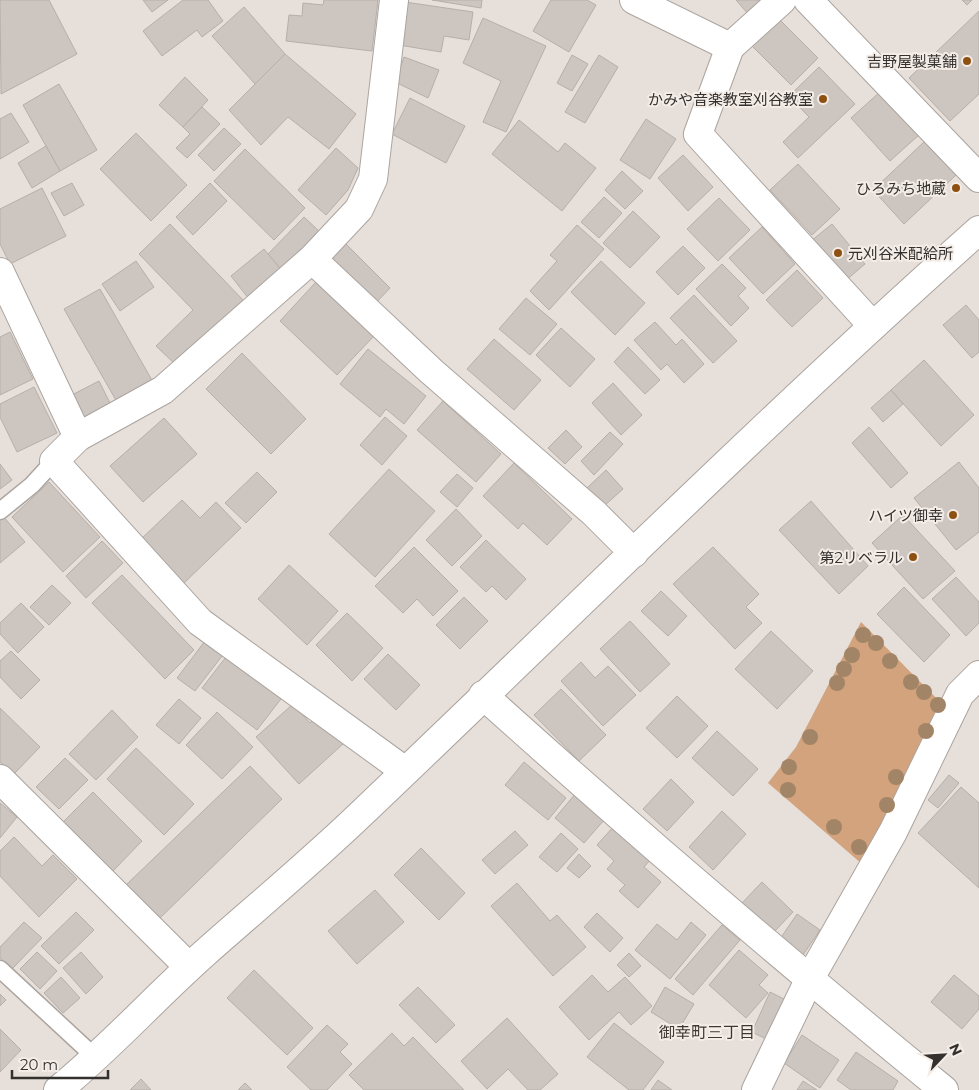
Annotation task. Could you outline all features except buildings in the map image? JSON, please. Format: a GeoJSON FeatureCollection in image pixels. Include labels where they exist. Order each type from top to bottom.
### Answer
{"type":"FeatureCollection","features":[{"type":"Feature","properties":{"kind":"street"},"geometry":{"type":"LineString","coordinates":[[394,0],[372,179],[359,209],[312,259],[164,390],[78,436],[54,461],[200,622],[405,771]]}},
{"type":"Feature","properties":{"kind":"street"},"geometry":{"type":"LineString","coordinates":[[634,0],[730,47]]}},
{"type":"Feature","properties":{"kind":"street"},"geometry":{"type":"LineString","coordinates":[[782,0],[730,47],[698,134],[873,326]]}},
{"type":"Feature","properties":{"kind":"street"},"geometry":{"type":"LineString","coordinates":[[808,0],[979,178]]}},
{"type":"Feature","properties":{"kind":"street"},"geometry":{"type":"LineString","coordinates":[[58,1090],[96,1059],[189,966],[360,815],[483,695],[873,326],[979,230]]}},
{"type":"Feature","properties":{"kind":"street"},"geometry":{"type":"LineString","coordinates":[[312,259],[431,371],[594,513],[634,553]]}},
{"type":"Feature","properties":{"kind":"street"},"geometry":{"type":"LineString","coordinates":[[0,272],[78,436]]}},
{"type":"Feature","properties":{"kind":"street"},"geometry":{"type":"LineString","coordinates":[[756,1090],[809,980],[894,832],[960,694],[979,675]]}},
{"type":"Feature","properties":{"kind":"street"},"geometry":{"type":"LineString","coordinates":[[483,695],[664,856],[809,980],[944,1090]]}},
{"type":"Feature","properties":{"kind":"street"},"geometry":{"type":"LineString","coordinates":[[0,779],[189,966]]}},
{"type":"Feature","properties":{"kind":"lane"},"geometry":{"type":"LineString","coordinates":[[0,511],[32,485],[54,461]]}},
{"type":"Feature","properties":{"kind":"lane"},"geometry":{"type":"LineString","coordinates":[[0,969],[96,1059]]}},
{"type":"Feature","properties":{"kind":"shaded area"},"geometry":{"type":"Polygon","coordinates":[[[861,622],[947,709],[862,864],[768,783],[796,747],[861,622]]]}},
{"type":"Feature","properties":{"kind":"place","name":"吉野屋製菓舗"},"geometry":{"type":"Point","coordinates":[967,61]}},
{"type":"Feature","properties":{"kind":"place","name":"かみや音楽教室刈谷教室"},"geometry":{"type":"Point","coordinates":[823,99]}},
{"type":"Feature","properties":{"kind":"place","name":"ひろみち地蔵"},"geometry":{"type":"Point","coordinates":[956,188]}},
{"type":"Feature","properties":{"kind":"place","name":"元刈谷米配給所"},"geometry":{"type":"Point","coordinates":[838,253]}},
{"type":"Feature","properties":{"kind":"place","name":"ハイツ御幸"},"geometry":{"type":"Point","coordinates":[953,515]}},
{"type":"Feature","properties":{"kind":"place","name":"第2リベラル"},"geometry":{"type":"Point","coordinates":[913,557]}},
{"type":"Feature","properties":{"kind":"district","name":"御幸町三丁目"},"geometry":{"type":"Point","coordinates":[707,1032]}}]}
